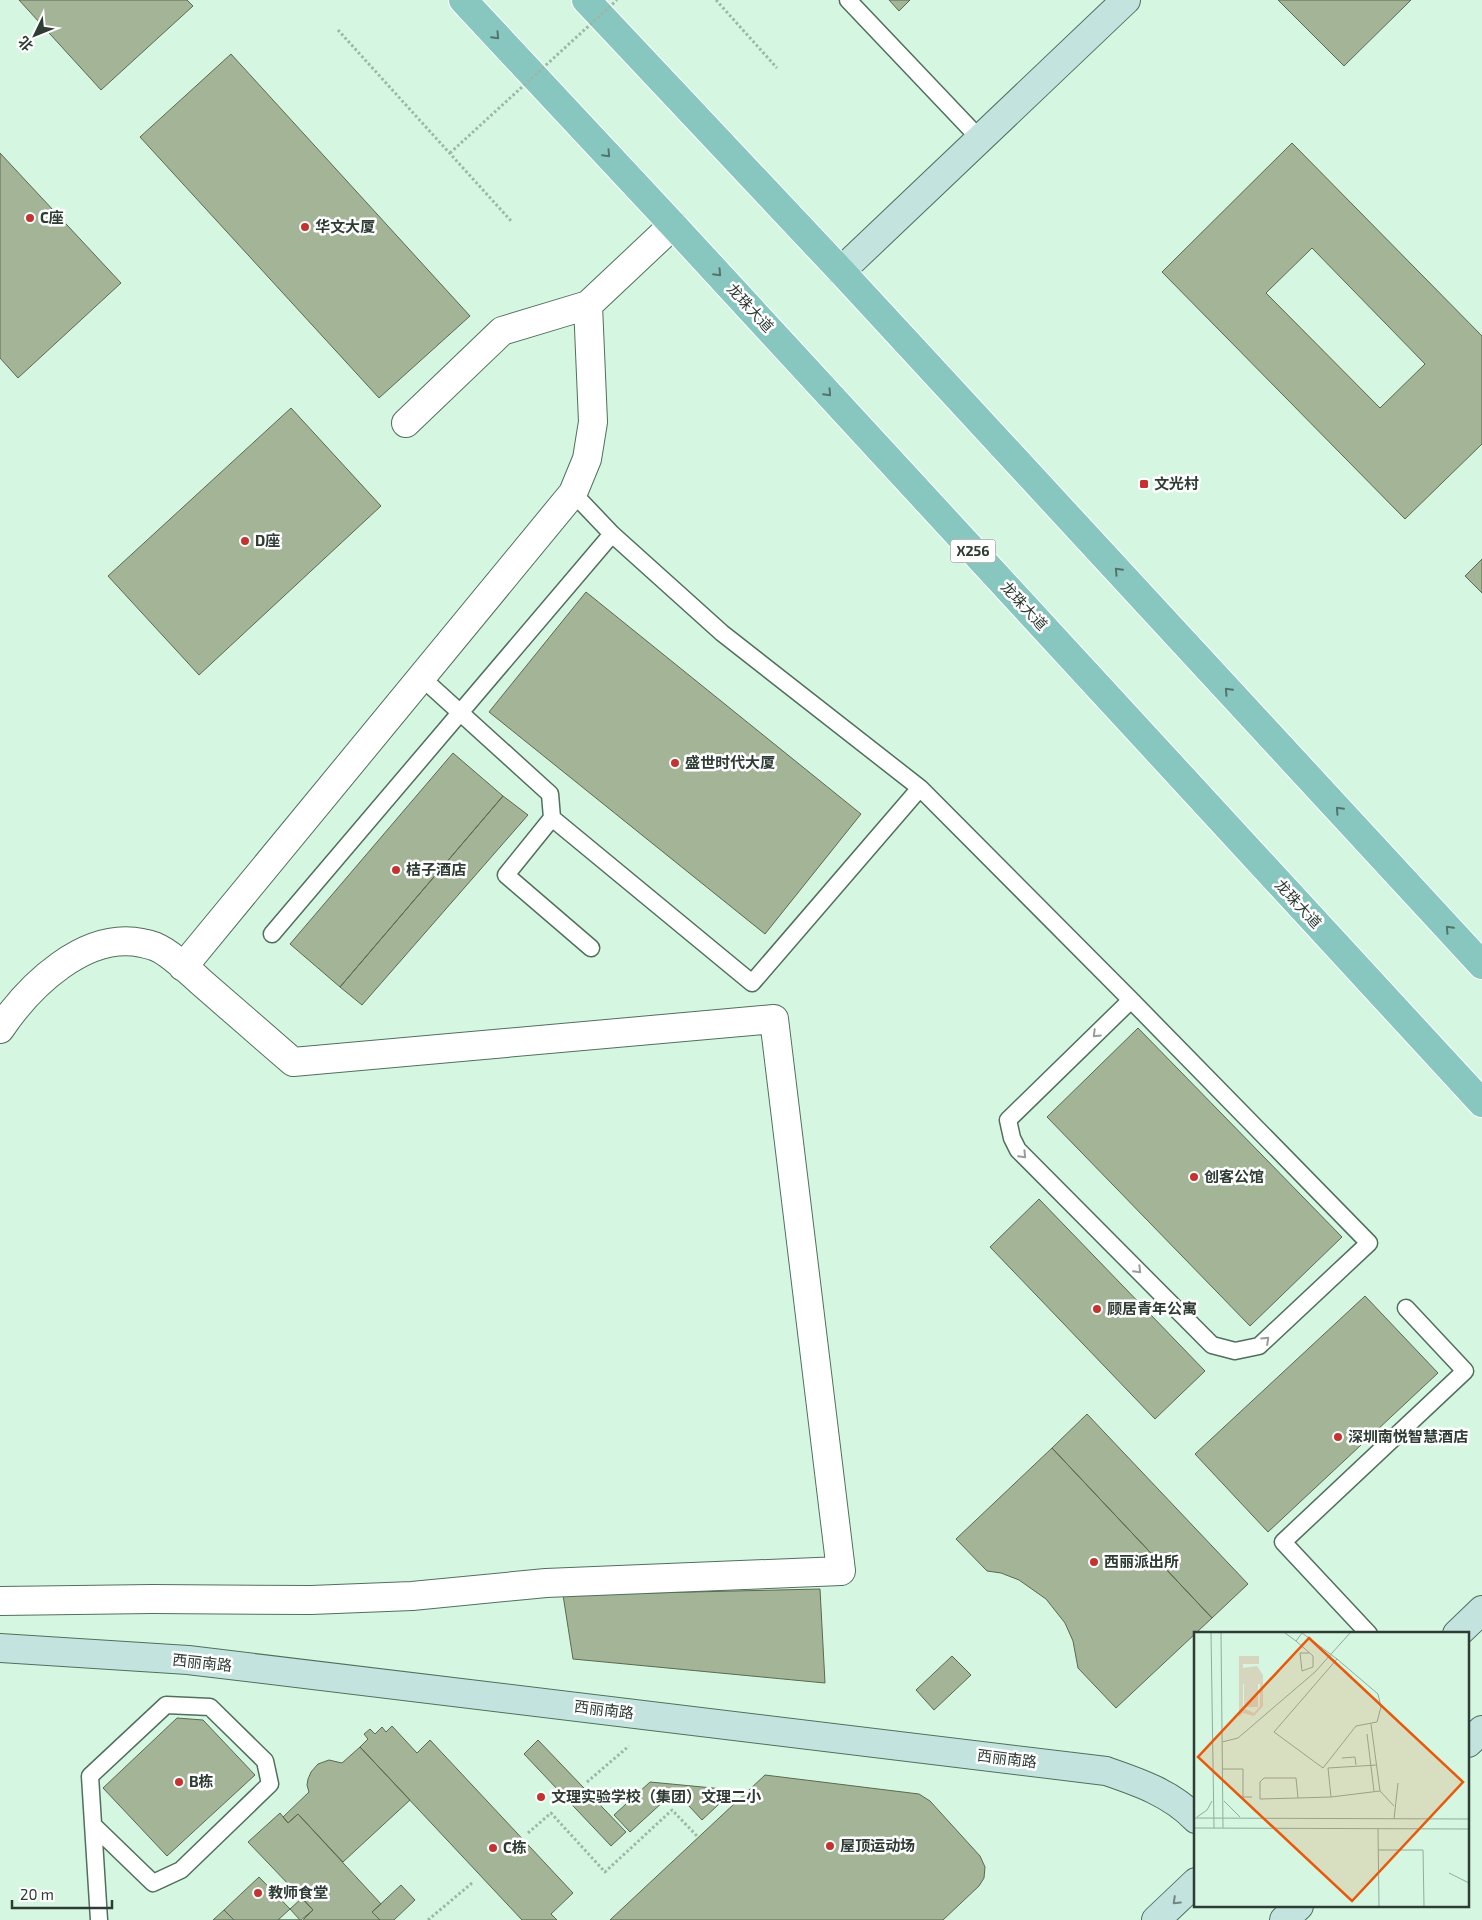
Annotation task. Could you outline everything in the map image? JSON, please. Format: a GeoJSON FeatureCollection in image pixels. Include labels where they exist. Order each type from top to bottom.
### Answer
{"type":"FeatureCollection","features":[{"type":"Feature","properties":{"kind":"main road","name":"龙珠大道"},"geometry":{"type":"LineString","coordinates":[[463,0],[673,225],[1482,1103]]}},
{"type":"Feature","properties":{"kind":"main road"},"geometry":{"type":"LineString","coordinates":[[586,0],[841,272],[1482,965]]}},
{"type":"Feature","properties":{"kind":"street"},"geometry":{"type":"LineString","coordinates":[[841,272],[1126,0]]}},
{"type":"Feature","properties":{"kind":"street"},"geometry":{"type":"LineString","coordinates":[[406,423],[502,331],[588,305],[673,225]]}},
{"type":"Feature","properties":{"kind":"street"},"geometry":{"type":"LineString","coordinates":[[183,966],[573,494],[587,459],[593,422],[588,305]]}},
{"type":"Feature","properties":{"kind":"street"},"geometry":{"type":"LineString","coordinates":[[0,1029],[10,1014],[33,988],[59,966],[105,943],[132,941],[157,947],[183,966],[293,1062],[774,1019],[841,1571],[546,1583],[412,1596],[311,1600],[0,1601]]}},
{"type":"Feature","properties":{"kind":"street"},"geometry":{"type":"LineString","coordinates":[[1459,1632],[1482,1610]]}},
{"type":"Feature","properties":{"kind":"street","name":"西丽南路"},"geometry":{"type":"LineString","coordinates":[[0,1648],[188,1660],[1106,1771],[1140,1782],[1166,1795],[1194,1817]]}},
{"type":"Feature","properties":{"kind":"street"},"geometry":{"type":"LineString","coordinates":[[1470,1741],[1482,1730]]}},
{"type":"Feature","properties":{"kind":"street"},"geometry":{"type":"LineString","coordinates":[[1156,1920],[1194,1884]]}},
{"type":"Feature","properties":{"kind":"street"},"geometry":{"type":"LineString","coordinates":[[1284,1920],[1296,1908]]}},
{"type":"Feature","properties":{"kind":"lane"},"geometry":{"type":"LineString","coordinates":[[848,0],[980,139]]}},
{"type":"Feature","properties":{"kind":"lane"},"geometry":{"type":"LineString","coordinates":[[573,494],[612,534],[722,633],[920,788],[1131,1000],[1369,1242],[1260,1346],[1235,1351],[1212,1345],[1018,1150],[1012,1138],[1008,1120],[1131,1000]]}},
{"type":"Feature","properties":{"kind":"lane"},"geometry":{"type":"LineString","coordinates":[[272,934],[461,714],[612,534]]}},
{"type":"Feature","properties":{"kind":"lane"},"geometry":{"type":"LineString","coordinates":[[421,678],[550,794],[552,818],[506,875],[591,948]]}},
{"type":"Feature","properties":{"kind":"lane"},"geometry":{"type":"LineString","coordinates":[[552,818],[752,983],[920,788]]}},
{"type":"Feature","properties":{"kind":"lane"},"geometry":{"type":"LineString","coordinates":[[1367,1632],[1283,1542],[1464,1371],[1406,1308]]}},
{"type":"Feature","properties":{"kind":"lane"},"geometry":{"type":"LineString","coordinates":[[93,1824],[153,1882],[181,1870],[270,1784],[265,1761],[210,1707],[166,1705],[90,1776],[93,1824],[99,1920]]}},
{"type":"Feature","properties":{"kind":"path"},"geometry":{"type":"LineString","coordinates":[[450,154],[617,0]]}},
{"type":"Feature","properties":{"kind":"path"},"geometry":{"type":"LineString","coordinates":[[716,0],[777,68]]}},
{"type":"Feature","properties":{"kind":"path"},"geometry":{"type":"LineString","coordinates":[[338,30],[512,222]]}},
{"type":"Feature","properties":{"kind":"path"},"geometry":{"type":"LineString","coordinates":[[587,1782],[662,1717]]}},
{"type":"Feature","properties":{"kind":"path"},"geometry":{"type":"LineString","coordinates":[[528,1833],[552,1813],[605,1872],[672,1810],[698,1837]]}},
{"type":"Feature","properties":{"kind":"path"},"geometry":{"type":"LineString","coordinates":[[428,1920],[472,1883]]}},
{"type":"Feature","properties":{"kind":"building"},"geometry":{"type":"Polygon","coordinates":[[[19,0],[187,0],[193,6],[101,90],[19,0]]]}},
{"type":"Feature","properties":{"kind":"building"},"geometry":{"type":"Polygon","coordinates":[[[889,0],[910,0],[899,11],[889,0]]]}},
{"type":"Feature","properties":{"kind":"building"},"geometry":{"type":"Polygon","coordinates":[[[1278,0],[1411,0],[1344,66],[1278,0]]]}},
{"type":"Feature","properties":{"kind":"building","name":"华文大厦"},"geometry":{"type":"Polygon","coordinates":[[[231,54],[470,316],[379,398],[140,137],[231,54]]]}},
{"type":"Feature","properties":{"kind":"building"},"geometry":{"type":"Polygon","coordinates":[[[1292,143],[1482,336],[1482,444],[1405,519],[1162,272],[1292,143]],[[1312,248],[1266,293],[1380,408],[1425,364],[1312,248]]]}},
{"type":"Feature","properties":{"kind":"building","name":"C座"},"geometry":{"type":"Polygon","coordinates":[[[0,153],[121,283],[18,378],[0,358],[0,153]]]}},
{"type":"Feature","properties":{"kind":"building","name":"D座"},"geometry":{"type":"Polygon","coordinates":[[[291,408],[381,506],[199,675],[108,576],[291,408]]]}},
{"type":"Feature","properties":{"kind":"building"},"geometry":{"type":"Polygon","coordinates":[[[1482,559],[1482,593],[1465,576],[1482,559]]]}},
{"type":"Feature","properties":{"kind":"building","name":"盛世时代大厦"},"geometry":{"type":"Polygon","coordinates":[[[586,592],[861,814],[765,934],[489,712],[586,592]]]}},
{"type":"Feature","properties":{"kind":"building","name":"桔子酒店"},"geometry":{"type":"Polygon","coordinates":[[[453,753],[503,796],[340,987],[290,944],[453,753]]]}},
{"type":"Feature","properties":{"kind":"building"},"geometry":{"type":"Polygon","coordinates":[[[503,796],[528,815],[362,1005],[340,987],[503,796]]]}},
{"type":"Feature","properties":{"kind":"building","name":"创客公馆"},"geometry":{"type":"Polygon","coordinates":[[[1138,1028],[1342,1237],[1250,1326],[1047,1117],[1138,1028]]]}},
{"type":"Feature","properties":{"kind":"building","name":"顾居青年公寓"},"geometry":{"type":"Polygon","coordinates":[[[1039,1199],[1205,1371],[1155,1419],[990,1247],[1039,1199]]]}},
{"type":"Feature","properties":{"kind":"building"},"geometry":{"type":"Polygon","coordinates":[[[1365,1296],[1438,1373],[1268,1532],[1195,1454],[1365,1296]]]}},
{"type":"Feature","properties":{"kind":"building"},"geometry":{"type":"Polygon","coordinates":[[[1087,1414],[1248,1584],[1212,1618],[1052,1448],[1087,1414]]]}},
{"type":"Feature","properties":{"kind":"building"},"geometry":{"type":"Polygon","coordinates":[[[1052,1448],[1212,1618],[1197,1632],[1194,1632],[1194,1635],[1116,1708],[1078,1668],[1073,1641],[1065,1623],[1046,1599],[1019,1580],[1001,1573],[987,1571],[956,1539],[1052,1448]]]}},
{"type":"Feature","properties":{"kind":"building"},"geometry":{"type":"Polygon","coordinates":[[[820,1589],[825,1683],[573,1659],[563,1595],[820,1589]]]}},
{"type":"Feature","properties":{"kind":"building"},"geometry":{"type":"Polygon","coordinates":[[[952,1656],[971,1675],[934,1710],[916,1690],[952,1656]]]}},
{"type":"Feature","properties":{"kind":"building","name":"B栋"},"geometry":{"type":"Polygon","coordinates":[[[177,1718],[203,1720],[255,1775],[167,1856],[103,1788],[177,1718]]]}},
{"type":"Feature","properties":{"kind":"building","name":"C栋"},"geometry":{"type":"Polygon","coordinates":[[[392,1726],[417,1753],[430,1740],[573,1893],[551,1914],[557,1920],[522,1920],[360,1747],[368,1739],[364,1734],[370,1729],[375,1734],[382,1727],[386,1732],[392,1726]]]}},
{"type":"Feature","properties":{"kind":"building"},"geometry":{"type":"Polygon","coordinates":[[[538,1740],[626,1832],[611,1846],[524,1754],[538,1740]]]}},
{"type":"Feature","properties":{"kind":"building"},"geometry":{"type":"Polygon","coordinates":[[[360,1747],[410,1800],[343,1862],[298,1814],[288,1823],[283,1817],[309,1792],[308,1779],[318,1764],[329,1760],[342,1763],[360,1747]]]}},
{"type":"Feature","properties":{"kind":"building","name":"屋顶运动场"},"geometry":{"type":"Polygon","coordinates":[[[765,1775],[919,1794],[930,1801],[980,1856],[985,1867],[984,1878],[979,1886],[943,1920],[610,1920],[765,1775]]]}},
{"type":"Feature","properties":{"kind":"building"},"geometry":{"type":"Polygon","coordinates":[[[650,1782],[734,1790],[702,1820],[675,1791],[630,1832],[614,1815],[650,1782]]]}},
{"type":"Feature","properties":{"kind":"building"},"geometry":{"type":"Polygon","coordinates":[[[280,1813],[288,1823],[298,1814],[381,1904],[372,1912],[380,1920],[303,1920],[313,1910],[248,1842],[280,1813]]]}},
{"type":"Feature","properties":{"kind":"building","name":"教师食堂"},"geometry":{"type":"Polygon","coordinates":[[[259,1877],[300,1920],[234,1920],[224,1910],[259,1877]]]}},
{"type":"Feature","properties":{"kind":"building"},"geometry":{"type":"Polygon","coordinates":[[[401,1885],[415,1900],[394,1920],[380,1920],[372,1912],[401,1885]]]}},
{"type":"Feature","properties":{"kind":"building"},"geometry":{"type":"Polygon","coordinates":[[[302,1898],[313,1910],[301,1920],[278,1920],[302,1898]]]}},
{"type":"Feature","properties":{"kind":"building"},"geometry":{"type":"Polygon","coordinates":[[[224,1910],[234,1920],[213,1920],[224,1910]]]}},
{"type":"Feature","properties":{"kind":"place","name":"C座"},"geometry":{"type":"Point","coordinates":[30,218]}},
{"type":"Feature","properties":{"kind":"place","name":"华文大厦"},"geometry":{"type":"Point","coordinates":[305,227]}},
{"type":"Feature","properties":{"kind":"place","name":"文光村"},"geometry":{"type":"Point","coordinates":[1144,484]}},
{"type":"Feature","properties":{"kind":"place","name":"D座"},"geometry":{"type":"Point","coordinates":[245,541]}},
{"type":"Feature","properties":{"kind":"place","name":"盛世时代大厦"},"geometry":{"type":"Point","coordinates":[675,763]}},
{"type":"Feature","properties":{"kind":"place","name":"桔子酒店"},"geometry":{"type":"Point","coordinates":[396,870]}},
{"type":"Feature","properties":{"kind":"place","name":"创客公馆"},"geometry":{"type":"Point","coordinates":[1194,1177]}},
{"type":"Feature","properties":{"kind":"place","name":"顾居青年公寓"},"geometry":{"type":"Point","coordinates":[1097,1309]}},
{"type":"Feature","properties":{"kind":"place","name":"深圳南悦智慧酒店"},"geometry":{"type":"Point","coordinates":[1338,1437]}},
{"type":"Feature","properties":{"kind":"place","name":"西丽派出所"},"geometry":{"type":"Point","coordinates":[1094,1562]}},
{"type":"Feature","properties":{"kind":"place","name":"B栋"},"geometry":{"type":"Point","coordinates":[179,1782]}},
{"type":"Feature","properties":{"kind":"place","name":"文理实验学校（集团）文理二小"},"geometry":{"type":"Point","coordinates":[541,1797]}},
{"type":"Feature","properties":{"kind":"place","name":"屋顶运动场"},"geometry":{"type":"Point","coordinates":[830,1846]}},
{"type":"Feature","properties":{"kind":"place","name":"C栋"},"geometry":{"type":"Point","coordinates":[493,1848]}},
{"type":"Feature","properties":{"kind":"place","name":"教师食堂"},"geometry":{"type":"Point","coordinates":[258,1893]}}]}
